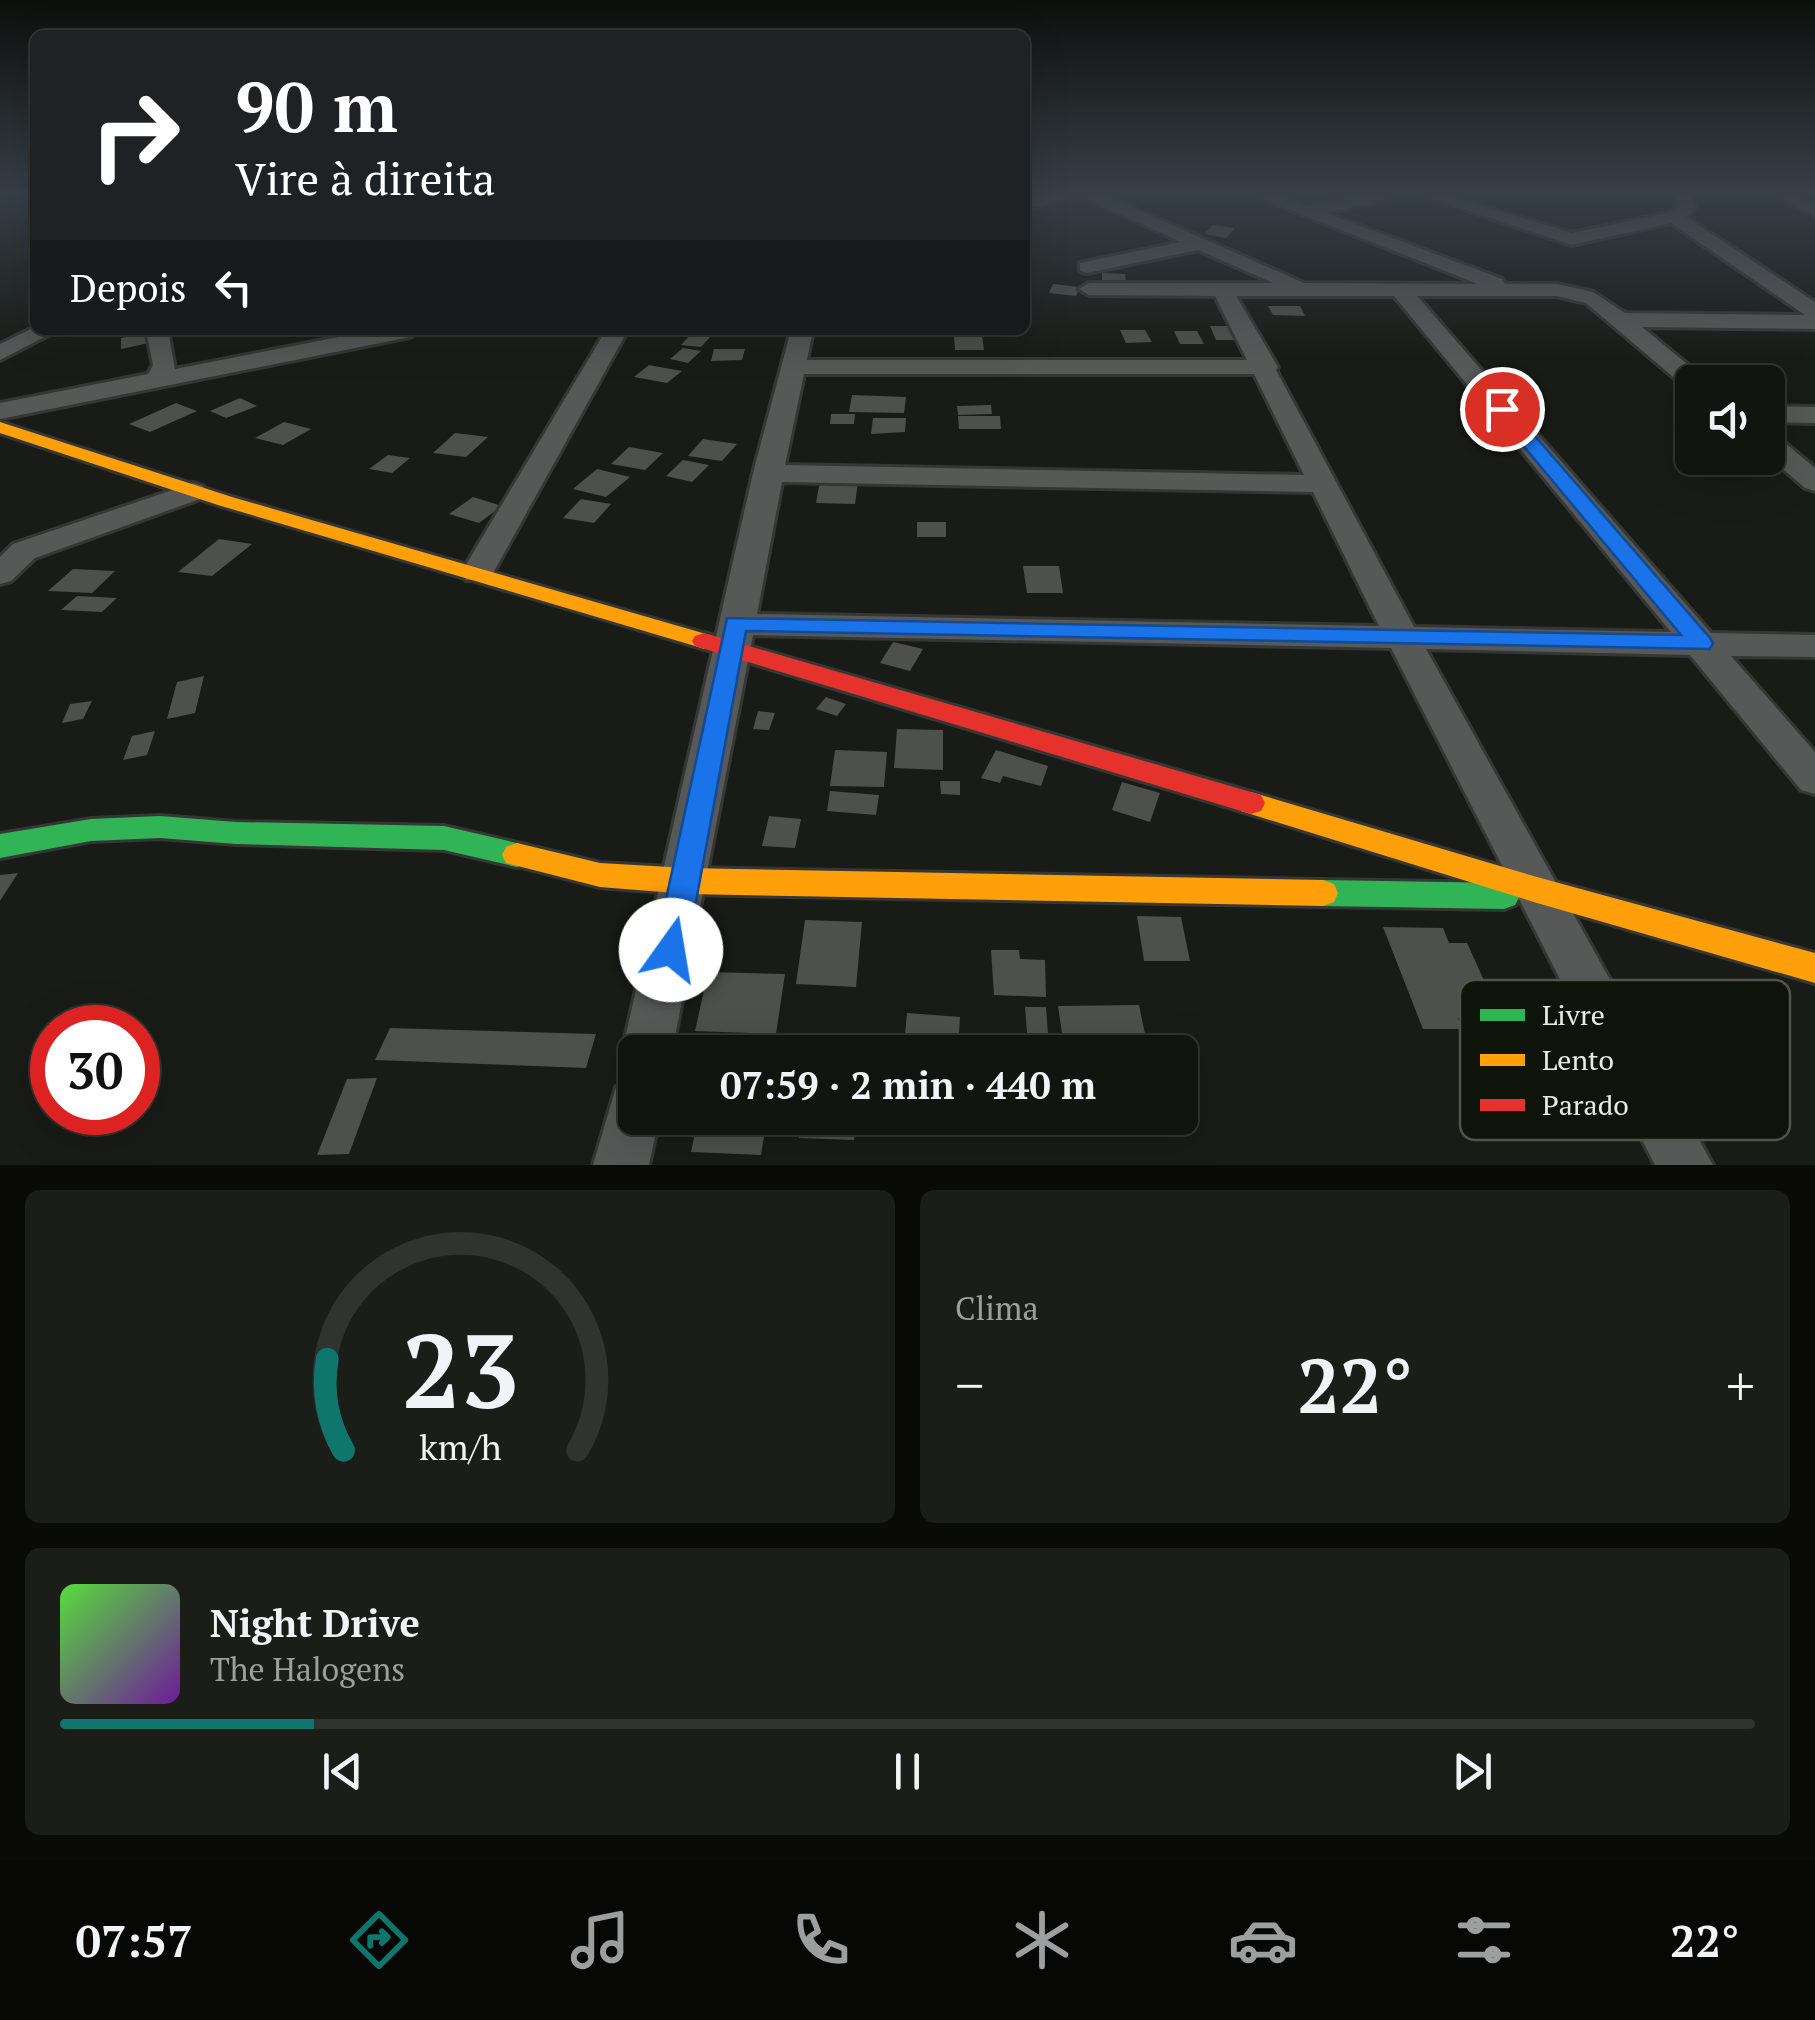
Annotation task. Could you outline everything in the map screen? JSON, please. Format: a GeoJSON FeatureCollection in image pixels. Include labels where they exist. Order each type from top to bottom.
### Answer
{"type":"FeatureCollection","features":[{"type":"Feature","properties":{"kind":"street"},"geometry":{"type":"LineString","coordinates":[[1181,249],[1088,278],[1223,290],[1552,289],[1592,298],[1675,367]]}},
{"type":"Feature","properties":{"kind":"street"},"geometry":{"type":"LineString","coordinates":[[1216,249],[1308,291]]}},
{"type":"Feature","properties":{"kind":"street"},"geometry":{"type":"LineString","coordinates":[[1406,249],[1514,290]]}},
{"type":"Feature","properties":{"kind":"street"},"geometry":{"type":"LineString","coordinates":[[1722,249],[1815,312]]}},
{"type":"Feature","properties":{"kind":"street"},"geometry":{"type":"LineString","coordinates":[[1223,290],[1585,980]]}},
{"type":"Feature","properties":{"kind":"street"},"geometry":{"type":"LineString","coordinates":[[1402,292],[1815,779]]}},
{"type":"Feature","properties":{"kind":"street"},"geometry":{"type":"LineString","coordinates":[[1617,320],[1815,322]]}},
{"type":"Feature","properties":{"kind":"street"},"geometry":{"type":"LineString","coordinates":[[0,352],[36,335]]}},
{"type":"Feature","properties":{"kind":"street"},"geometry":{"type":"LineString","coordinates":[[157,335],[161,373]]}},
{"type":"Feature","properties":{"kind":"street"},"geometry":{"type":"LineString","coordinates":[[0,411],[161,373],[198,372],[385,335]]}},
{"type":"Feature","properties":{"kind":"street"},"geometry":{"type":"LineString","coordinates":[[484,559],[613,335]]}},
{"type":"Feature","properties":{"kind":"street"},"geometry":{"type":"LineString","coordinates":[[651,1035],[687,881],[767,473],[801,335]]}},
{"type":"Feature","properties":{"kind":"street"},"geometry":{"type":"LineString","coordinates":[[793,366],[1266,367]]}},
{"type":"Feature","properties":{"kind":"street"},"geometry":{"type":"LineString","coordinates":[[1785,414],[1815,414]]}},
{"type":"Feature","properties":{"kind":"street"},"geometry":{"type":"LineString","coordinates":[[0,427],[193,492],[442,563],[484,559],[1539,894],[1815,968]]}},
{"type":"Feature","properties":{"kind":"street"},"geometry":{"type":"LineString","coordinates":[[1785,457],[1815,482]]}},
{"type":"Feature","properties":{"kind":"street"},"geometry":{"type":"LineString","coordinates":[[767,473],[1322,484]]}},
{"type":"Feature","properties":{"kind":"street"},"geometry":{"type":"LineString","coordinates":[[0,574],[24,551],[193,492]]}},
{"type":"Feature","properties":{"kind":"street"},"geometry":{"type":"LineString","coordinates":[[733,636],[1401,635],[1815,646]]}},
{"type":"Feature","properties":{"kind":"street"},"geometry":{"type":"LineString","coordinates":[[0,846],[91,830],[160,827],[236,833],[444,838],[600,875],[687,881],[1539,894]]}},
{"type":"Feature","properties":{"kind":"street"},"geometry":{"type":"LineString","coordinates":[[621,1165],[628,1135]]}},
{"type":"Feature","properties":{"kind":"street"},"geometry":{"type":"LineString","coordinates":[[1672,1140],[1685,1165]]}},
{"type":"Feature","properties":{"kind":"building"},"geometry":{"type":"Polygon","coordinates":[[[1102,273],[1125,274],[1126,284],[1102,283],[1102,273]]]}},
{"type":"Feature","properties":{"kind":"building"},"geometry":{"type":"Polygon","coordinates":[[[1053,284],[1080,287],[1076,296],[1049,293],[1053,284]]]}},
{"type":"Feature","properties":{"kind":"building"},"geometry":{"type":"Polygon","coordinates":[[[1268,306],[1300,306],[1305,316],[1273,315],[1268,306]]]}},
{"type":"Feature","properties":{"kind":"building"},"geometry":{"type":"Polygon","coordinates":[[[1210,326],[1237,326],[1243,340],[1216,340],[1210,326]]]}},
{"type":"Feature","properties":{"kind":"building"},"geometry":{"type":"Polygon","coordinates":[[[1120,330],[1145,330],[1152,342],[1126,343],[1120,330]]]}},
{"type":"Feature","properties":{"kind":"building"},"geometry":{"type":"Polygon","coordinates":[[[1174,331],[1197,331],[1204,344],[1180,344],[1174,331]]]}},
{"type":"Feature","properties":{"kind":"building"},"geometry":{"type":"Polygon","coordinates":[[[148,335],[149,343],[121,349],[121,338],[148,335]]]}},
{"type":"Feature","properties":{"kind":"building"},"geometry":{"type":"Polygon","coordinates":[[[690,335],[712,335],[701,347],[681,345],[690,335]]]}},
{"type":"Feature","properties":{"kind":"building"},"geometry":{"type":"Polygon","coordinates":[[[954,335],[982,335],[984,350],[955,350],[954,335]]]}},
{"type":"Feature","properties":{"kind":"building"},"geometry":{"type":"Polygon","coordinates":[[[683,348],[701,351],[688,363],[670,359],[683,348]]]}},
{"type":"Feature","properties":{"kind":"building"},"geometry":{"type":"Polygon","coordinates":[[[714,349],[745,349],[742,360],[711,361],[714,349]]]}},
{"type":"Feature","properties":{"kind":"building"},"geometry":{"type":"Polygon","coordinates":[[[649,365],[682,371],[667,383],[634,377],[649,365]]]}},
{"type":"Feature","properties":{"kind":"building"},"geometry":{"type":"Polygon","coordinates":[[[852,395],[906,397],[904,413],[849,412],[852,395]]]}},
{"type":"Feature","properties":{"kind":"building"},"geometry":{"type":"Polygon","coordinates":[[[240,398],[257,406],[226,418],[210,411],[240,398]]]}},
{"type":"Feature","properties":{"kind":"building"},"geometry":{"type":"Polygon","coordinates":[[[176,403],[197,411],[150,432],[129,424],[176,403]]]}},
{"type":"Feature","properties":{"kind":"building"},"geometry":{"type":"Polygon","coordinates":[[[991,405],[992,414],[958,415],[957,406],[991,405]]]}},
{"type":"Feature","properties":{"kind":"building"},"geometry":{"type":"Polygon","coordinates":[[[831,414],[855,414],[854,424],[830,424],[831,414]]]}},
{"type":"Feature","properties":{"kind":"building"},"geometry":{"type":"Polygon","coordinates":[[[958,416],[1000,416],[1001,429],[959,429],[958,416]]]}},
{"type":"Feature","properties":{"kind":"building"},"geometry":{"type":"Polygon","coordinates":[[[873,418],[906,418],[905,432],[871,434],[873,418]]]}},
{"type":"Feature","properties":{"kind":"building"},"geometry":{"type":"Polygon","coordinates":[[[284,422],[311,429],[283,445],[255,438],[284,422]]]}},
{"type":"Feature","properties":{"kind":"building"},"geometry":{"type":"Polygon","coordinates":[[[455,433],[488,437],[466,457],[433,453],[455,433]]]}},
{"type":"Feature","properties":{"kind":"building"},"geometry":{"type":"Polygon","coordinates":[[[703,439],[737,444],[722,461],[688,456],[703,439]]]}},
{"type":"Feature","properties":{"kind":"building"},"geometry":{"type":"Polygon","coordinates":[[[629,447],[663,453],[645,470],[611,464],[629,447]]]}},
{"type":"Feature","properties":{"kind":"building"},"geometry":{"type":"Polygon","coordinates":[[[388,455],[410,458],[392,473],[369,469],[388,455]]]}},
{"type":"Feature","properties":{"kind":"building"},"geometry":{"type":"Polygon","coordinates":[[[683,460],[709,465],[692,482],[666,476],[683,460]]]}},
{"type":"Feature","properties":{"kind":"building"},"geometry":{"type":"Polygon","coordinates":[[[597,469],[630,477],[606,497],[573,489],[597,469]]]}},
{"type":"Feature","properties":{"kind":"building"},"geometry":{"type":"Polygon","coordinates":[[[820,481],[858,481],[855,504],[816,503],[820,481]]]}},
{"type":"Feature","properties":{"kind":"building"},"geometry":{"type":"Polygon","coordinates":[[[473,497],[502,506],[479,523],[449,514],[473,497]]]}},
{"type":"Feature","properties":{"kind":"building"},"geometry":{"type":"Polygon","coordinates":[[[581,499],[611,504],[594,523],[563,518],[581,499]]]}},
{"type":"Feature","properties":{"kind":"building"},"geometry":{"type":"Polygon","coordinates":[[[917,522],[946,522],[946,537],[917,537],[917,522]]]}},
{"type":"Feature","properties":{"kind":"building"},"geometry":{"type":"Polygon","coordinates":[[[219,539],[252,544],[212,576],[178,572],[219,539]]]}},
{"type":"Feature","properties":{"kind":"building"},"geometry":{"type":"Polygon","coordinates":[[[1023,566],[1059,566],[1063,593],[1027,593],[1023,566]]]}},
{"type":"Feature","properties":{"kind":"building"},"geometry":{"type":"Polygon","coordinates":[[[73,569],[115,571],[92,593],[48,591],[73,569]]]}},
{"type":"Feature","properties":{"kind":"building"},"geometry":{"type":"Polygon","coordinates":[[[77,596],[117,598],[102,612],[61,610],[77,596]]]}},
{"type":"Feature","properties":{"kind":"building"},"geometry":{"type":"Polygon","coordinates":[[[893,642],[923,649],[910,671],[880,663],[893,642]]]}},
{"type":"Feature","properties":{"kind":"building"},"geometry":{"type":"Polygon","coordinates":[[[204,676],[195,713],[167,719],[177,682],[204,676]]]}},
{"type":"Feature","properties":{"kind":"building"},"geometry":{"type":"Polygon","coordinates":[[[826,697],[846,704],[837,716],[816,709],[826,697]]]}},
{"type":"Feature","properties":{"kind":"building"},"geometry":{"type":"Polygon","coordinates":[[[92,701],[83,719],[62,723],[70,704],[92,701]]]}},
{"type":"Feature","properties":{"kind":"building"},"geometry":{"type":"Polygon","coordinates":[[[758,711],[775,713],[769,730],[753,729],[758,711]]]}},
{"type":"Feature","properties":{"kind":"building"},"geometry":{"type":"Polygon","coordinates":[[[897,729],[943,730],[943,770],[894,768],[897,729]]]}},
{"type":"Feature","properties":{"kind":"building"},"geometry":{"type":"Polygon","coordinates":[[[155,731],[147,755],[123,760],[132,736],[155,731]]]}},
{"type":"Feature","properties":{"kind":"building"},"geometry":{"type":"Polygon","coordinates":[[[835,750],[887,752],[884,787],[830,786],[835,750]]]}},
{"type":"Feature","properties":{"kind":"building"},"geometry":{"type":"Polygon","coordinates":[[[996,750],[1048,766],[1041,786],[1003,776],[1000,783],[981,778],[996,750]]]}},
{"type":"Feature","properties":{"kind":"building"},"geometry":{"type":"Polygon","coordinates":[[[940,781],[960,781],[960,795],[941,794],[940,781]]]}},
{"type":"Feature","properties":{"kind":"building"},"geometry":{"type":"Polygon","coordinates":[[[1122,782],[1160,793],[1150,822],[1112,810],[1122,782]]]}},
{"type":"Feature","properties":{"kind":"building"},"geometry":{"type":"Polygon","coordinates":[[[830,791],[879,795],[876,815],[827,811],[830,791]]]}},
{"type":"Feature","properties":{"kind":"building"},"geometry":{"type":"Polygon","coordinates":[[[769,816],[801,819],[795,848],[762,846],[769,816]]]}},
{"type":"Feature","properties":{"kind":"building"},"geometry":{"type":"Polygon","coordinates":[[[18,873],[0,901],[0,875],[18,873]]]}},
{"type":"Feature","properties":{"kind":"building"},"geometry":{"type":"Polygon","coordinates":[[[1137,916],[1181,917],[1190,961],[1144,961],[1137,916]]]}},
{"type":"Feature","properties":{"kind":"building"},"geometry":{"type":"Polygon","coordinates":[[[805,920],[862,922],[856,987],[796,984],[805,920]]]}},
{"type":"Feature","properties":{"kind":"building"},"geometry":{"type":"Polygon","coordinates":[[[1383,927],[1443,928],[1449,943],[1467,943],[1484,980],[1460,980],[1460,1029],[1423,1029],[1383,927]]]}},
{"type":"Feature","properties":{"kind":"building"},"geometry":{"type":"Polygon","coordinates":[[[991,950],[1019,950],[1020,959],[1045,960],[1046,997],[994,995],[991,950]]]}},
{"type":"Feature","properties":{"kind":"building"},"geometry":{"type":"Polygon","coordinates":[[[708,972],[785,974],[776,1034],[695,1031],[708,972]]]}},
{"type":"Feature","properties":{"kind":"building"},"geometry":{"type":"Polygon","coordinates":[[[1139,1005],[1145,1035],[1062,1035],[1058,1006],[1139,1005]]]}},
{"type":"Feature","properties":{"kind":"building"},"geometry":{"type":"Polygon","coordinates":[[[1025,1007],[1046,1007],[1048,1034],[1027,1033],[1025,1007]]]}},
{"type":"Feature","properties":{"kind":"building"},"geometry":{"type":"Polygon","coordinates":[[[907,1013],[960,1017],[959,1035],[905,1035],[907,1013]]]}},
{"type":"Feature","properties":{"kind":"building"},"geometry":{"type":"Polygon","coordinates":[[[390,1028],[596,1034],[586,1068],[375,1060],[390,1028]]]}},
{"type":"Feature","properties":{"kind":"building"},"geometry":{"type":"Polygon","coordinates":[[[377,1078],[349,1154],[317,1155],[347,1079],[377,1078]]]}},
{"type":"Feature","properties":{"kind":"building"},"geometry":{"type":"Polygon","coordinates":[[[694,1135],[764,1135],[761,1155],[691,1152],[694,1135]]]}},
{"type":"Feature","properties":{"kind":"building"},"geometry":{"type":"Polygon","coordinates":[[[799,1135],[854,1135],[854,1140],[799,1138],[799,1135]]]}},
{"type":"Feature","properties":{"kind":"traffic: fast"},"geometry":{"type":"LineString","coordinates":[[0,846],[91,830],[160,827],[236,833],[444,838],[517,855]]}},
{"type":"Feature","properties":{"kind":"traffic: fast"},"geometry":{"type":"LineString","coordinates":[[1323,893],[1504,896]]}},
{"type":"Feature","properties":{"kind":"traffic: slow"},"geometry":{"type":"LineString","coordinates":[[0,427],[225,501],[704,641]]}},
{"type":"Feature","properties":{"kind":"traffic: slow"},"geometry":{"type":"LineString","coordinates":[[1251,803],[1537,890],[1815,968]]}},
{"type":"Feature","properties":{"kind":"traffic: slow"},"geometry":{"type":"LineString","coordinates":[[517,855],[600,875],[687,881],[1323,893]]}},
{"type":"Feature","properties":{"kind":"traffic: jam"},"geometry":{"type":"LineString","coordinates":[[704,641],[1251,803]]}},
{"type":"Feature","properties":{"kind":"route"},"geometry":{"type":"LineString","coordinates":[[671,950],[735,624],[1701,643],[1502,409]]}}]}
